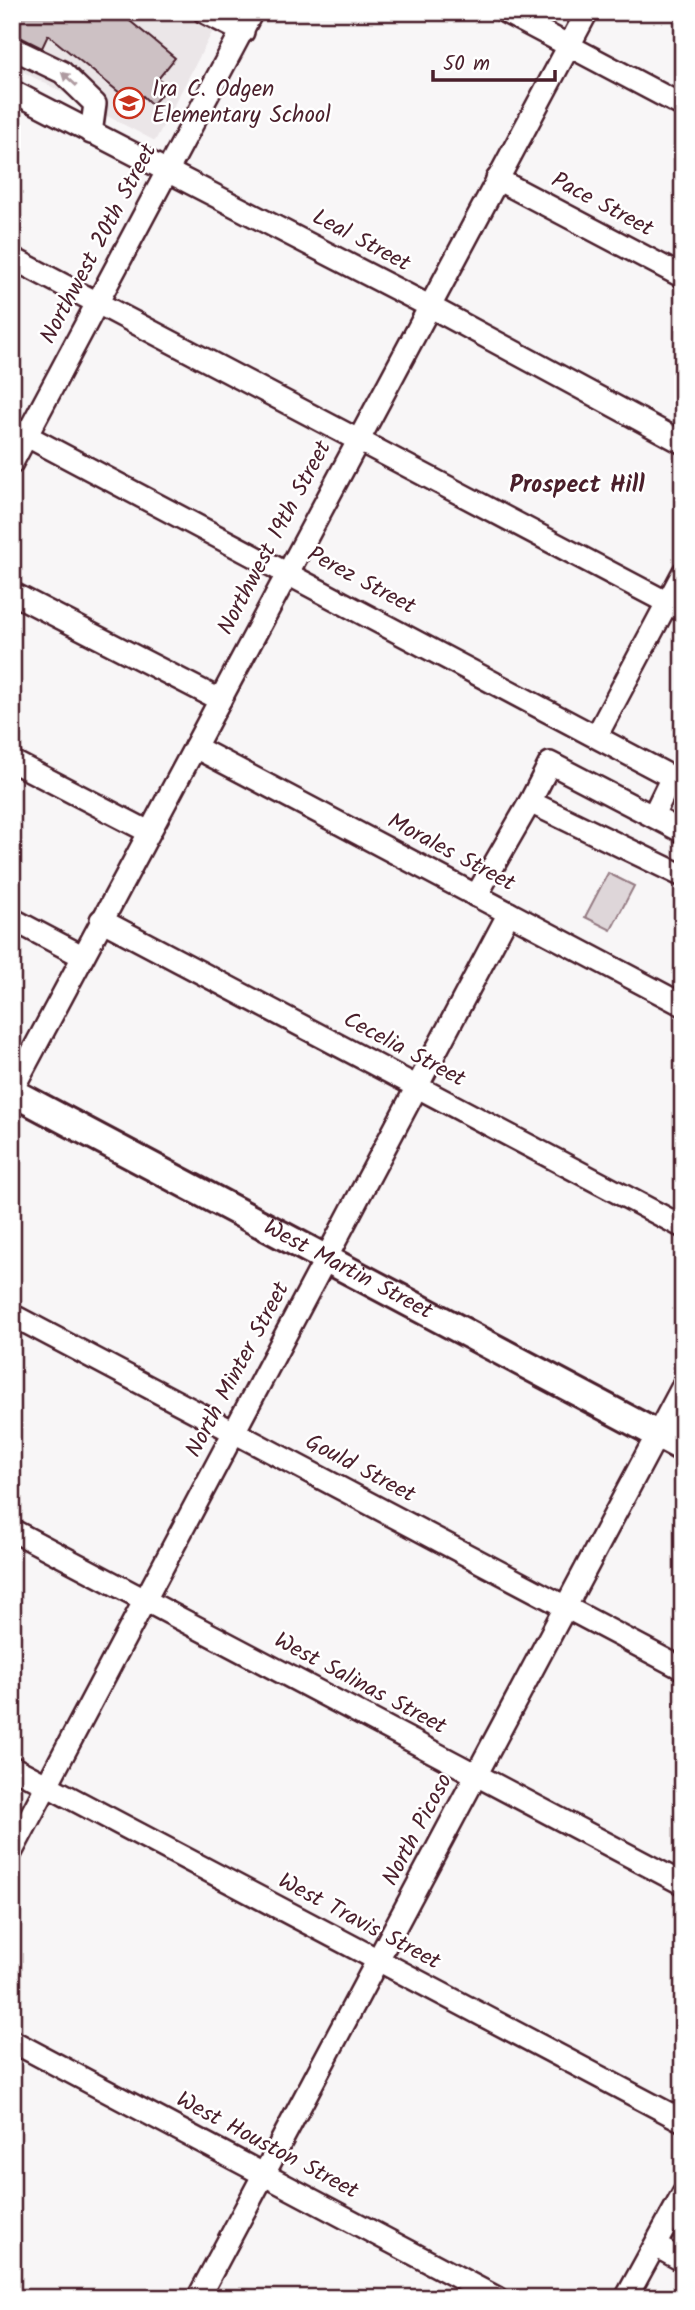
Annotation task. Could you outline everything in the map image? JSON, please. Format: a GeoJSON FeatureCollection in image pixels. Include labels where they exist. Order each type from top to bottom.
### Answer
{"type":"FeatureCollection","features":[{"type":"Feature","properties":{"kind":"main road","name":"West Martin Street"},"geometry":{"type":"LineString","coordinates":[[12,1091],[683,1448]]}},
{"type":"Feature","properties":{"kind":"street"},"geometry":{"type":"LineString","coordinates":[[204,12],[243,32]]}},
{"type":"Feature","properties":{"kind":"street","name":"Northwest 20th Street"},"geometry":{"type":"LineString","coordinates":[[12,463],[19,432],[97,304],[252,12]]}},
{"type":"Feature","properties":{"kind":"street"},"geometry":{"type":"LineString","coordinates":[[505,12],[683,106]]}},
{"type":"Feature","properties":{"kind":"street","name":"Northwest 19th Street"},"geometry":{"type":"LineString","coordinates":[[12,1091],[286,571],[587,12]]}},
{"type":"Feature","properties":{"kind":"street"},"geometry":{"type":"LineString","coordinates":[[12,48],[62,72],[95,104],[91,133]]}},
{"type":"Feature","properties":{"kind":"street","name":"Leal Street"},"geometry":{"type":"LineString","coordinates":[[12,91],[429,306],[683,443]]}},
{"type":"Feature","properties":{"kind":"street","name":"Pace Street"},"geometry":{"type":"LineString","coordinates":[[497,179],[683,277]]}},
{"type":"Feature","properties":{"kind":"street"},"geometry":{"type":"LineString","coordinates":[[12,258],[675,606]]}},
{"type":"Feature","properties":{"kind":"street","name":"Perez Street"},"geometry":{"type":"LineString","coordinates":[[19,432],[597,735],[677,780]]}},
{"type":"Feature","properties":{"kind":"street"},"geometry":{"type":"LineString","coordinates":[[597,735],[675,606],[683,573]]}},
{"type":"Feature","properties":{"kind":"street"},"geometry":{"type":"LineString","coordinates":[[12,593],[220,700]]}},
{"type":"Feature","properties":{"kind":"street","name":"Morales Street"},"geometry":{"type":"LineString","coordinates":[[195,747],[683,1005]]}},
{"type":"Feature","properties":{"kind":"street"},"geometry":{"type":"LineString","coordinates":[[12,761],[149,832]]}},
{"type":"Feature","properties":{"kind":"street"},"geometry":{"type":"LineString","coordinates":[[476,896],[550,763],[683,832]]}},
{"type":"Feature","properties":{"kind":"street"},"geometry":{"type":"LineString","coordinates":[[653,816],[677,780]]}},
{"type":"Feature","properties":{"kind":"street"},"geometry":{"type":"LineString","coordinates":[[530,802],[683,876]]}},
{"type":"Feature","properties":{"kind":"street","name":"North Minter Street"},"geometry":{"type":"LineString","coordinates":[[12,1851],[509,913]]}},
{"type":"Feature","properties":{"kind":"street"},"geometry":{"type":"LineString","coordinates":[[12,919],[82,957]]}},
{"type":"Feature","properties":{"kind":"street","name":"Cecelia Street"},"geometry":{"type":"LineString","coordinates":[[102,919],[683,1227]]}},
{"type":"Feature","properties":{"kind":"street","name":"Gould Street"},"geometry":{"type":"LineString","coordinates":[[12,1315],[683,1669]]}},
{"type":"Feature","properties":{"kind":"street","name":"North Picoso"},"geometry":{"type":"LineString","coordinates":[[198,2298],[683,1386]]}},
{"type":"Feature","properties":{"kind":"street","name":"West Salinas Street"},"geometry":{"type":"LineString","coordinates":[[12,1530],[683,1884]]}},
{"type":"Feature","properties":{"kind":"street","name":"West Travis Street"},"geometry":{"type":"LineString","coordinates":[[12,1767],[683,2121]]}},
{"type":"Feature","properties":{"kind":"street","name":"West Houston Street"},"geometry":{"type":"LineString","coordinates":[[12,2041],[497,2298]]}},
{"type":"Feature","properties":{"kind":"street"},"geometry":{"type":"LineString","coordinates":[[626,2298],[683,2194]]}},
{"type":"Feature","properties":{"kind":"street"},"geometry":{"type":"LineString","coordinates":[[656,2246],[683,2261]]}},
{"type":"Feature","properties":{"kind":"shaded area","name":"Ira C. Odgen Elementary School"},"geometry":{"type":"Polygon","coordinates":[[[12,12],[223,12],[155,141],[12,66],[12,12]]]}},
{"type":"Feature","properties":{"kind":"shaded area"},"geometry":{"type":"Polygon","coordinates":[[[608,873],[634,886],[611,930],[585,917],[608,873]]]}},
{"type":"Feature","properties":{"kind":"building"},"geometry":{"type":"Polygon","coordinates":[[[12,12],[119,12],[175,58],[158,79],[167,87],[152,105],[143,96],[135,105],[48,35],[42,48],[12,33],[12,12]]]}},
{"type":"Feature","properties":{"kind":"place","name":"Ira C. Odgen Elementary School"},"geometry":{"type":"Point","coordinates":[129,103]}},
{"type":"Feature","properties":{"kind":"district","name":"Prospect Hill"},"geometry":{"type":"Point","coordinates":[577,485]}}]}
